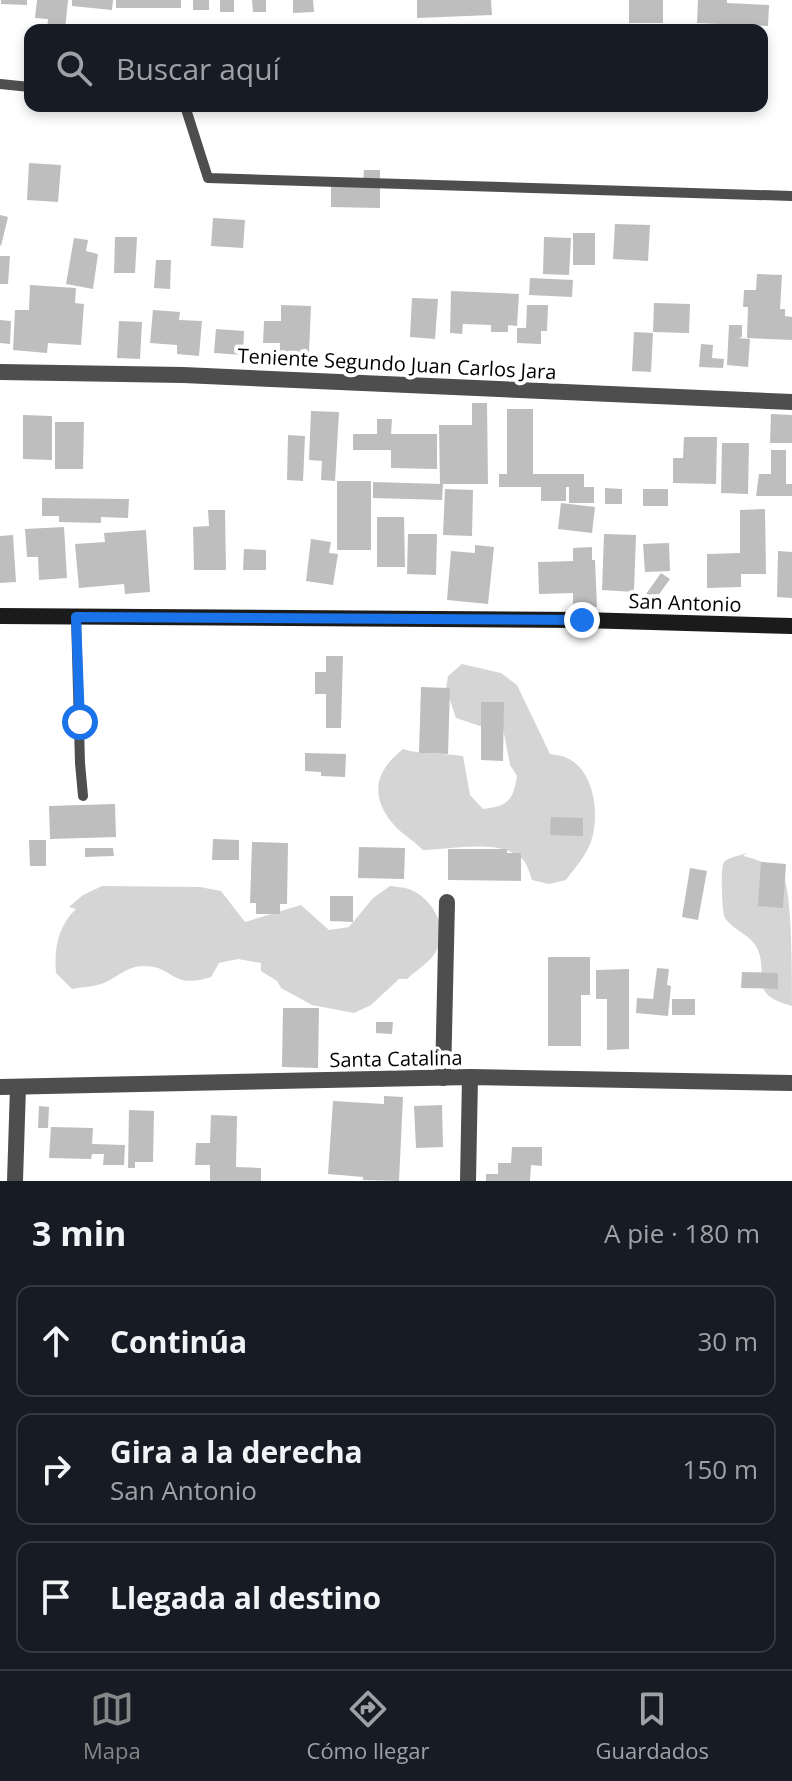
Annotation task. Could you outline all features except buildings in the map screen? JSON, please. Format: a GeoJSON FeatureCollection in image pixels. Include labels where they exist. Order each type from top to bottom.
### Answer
{"type":"FeatureCollection","features":[{"type":"Feature","properties":{"kind":"street","name":"Teniente Segundo Juan Carlos Jara"},"geometry":{"type":"LineString","coordinates":[[0,372],[183,375],[792,402]]}},
{"type":"Feature","properties":{"kind":"street","name":"San Antonio"},"geometry":{"type":"LineString","coordinates":[[0,616],[582,620],[792,626]]}},
{"type":"Feature","properties":{"kind":"street"},"geometry":{"type":"LineString","coordinates":[[443,1078],[447,902]]}},
{"type":"Feature","properties":{"kind":"street"},"geometry":{"type":"LineString","coordinates":[[468,1181],[470,1077]]}},
{"type":"Feature","properties":{"kind":"street","name":"Santa Catalina"},"geometry":{"type":"LineString","coordinates":[[0,1087],[470,1077],[792,1083]]}},
{"type":"Feature","properties":{"kind":"street"},"geometry":{"type":"LineString","coordinates":[[15,1181],[18,1087]]}},
{"type":"Feature","properties":{"kind":"lane"},"geometry":{"type":"LineString","coordinates":[[0,84],[24,86]]}},
{"type":"Feature","properties":{"kind":"lane"},"geometry":{"type":"LineString","coordinates":[[187,112],[208,178],[792,196]]}},
{"type":"Feature","properties":{"kind":"lane"},"geometry":{"type":"LineString","coordinates":[[76,617],[83,796]]}},
{"type":"Feature","properties":{"kind":"shaded area"},"geometry":{"type":"Polygon","coordinates":[[[462,664],[501,673],[517,685],[550,754],[569,759],[578,766],[590,785],[595,810],[593,834],[585,854],[566,880],[549,884],[532,880],[525,862],[516,854],[491,847],[423,850],[394,825],[381,804],[378,794],[381,775],[403,749],[463,756],[470,795],[483,809],[504,804],[511,797],[517,776],[510,765],[502,723],[483,727],[456,718],[445,695],[448,676],[462,664]]]}},
{"type":"Feature","properties":{"kind":"shaded area"},"geometry":{"type":"Polygon","coordinates":[[[747,853],[743,856],[767,864],[785,881],[790,922],[792,1006],[769,996],[764,990],[757,948],[725,918],[722,890],[724,862],[747,853]]]}},
{"type":"Feature","properties":{"kind":"shaded area"},"geometry":{"type":"Polygon","coordinates":[[[102,886],[200,887],[221,891],[245,922],[301,905],[329,930],[349,927],[373,898],[390,886],[409,889],[425,899],[437,915],[441,934],[435,953],[429,960],[407,979],[399,979],[371,1005],[354,1013],[312,1005],[281,988],[277,981],[261,971],[261,963],[238,959],[219,963],[211,977],[198,980],[188,981],[154,967],[138,966],[109,981],[72,989],[56,973],[58,938],[76,909],[69,907],[83,895],[102,886]]]}},
{"type":"Feature","properties":{"kind":"route"},"geometry":{"type":"LineString","coordinates":[[80,722],[76,617],[582,620]]}}]}
